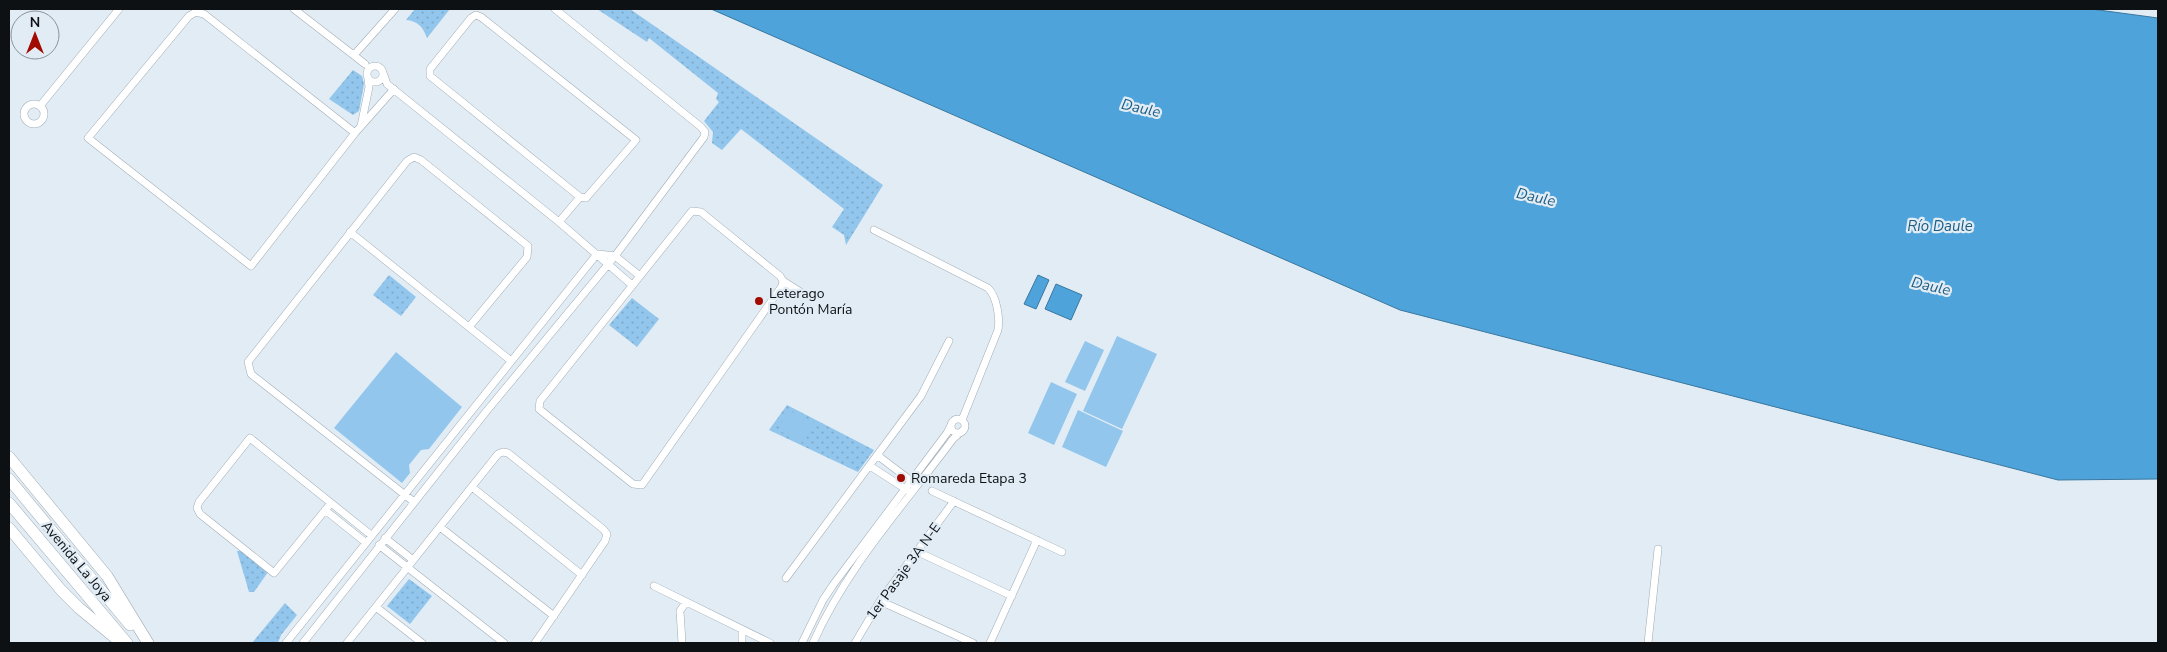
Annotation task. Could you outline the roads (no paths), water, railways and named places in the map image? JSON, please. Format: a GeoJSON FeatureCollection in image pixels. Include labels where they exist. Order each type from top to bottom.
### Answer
{"type":"FeatureCollection","features":[{"type":"Feature","properties":{"kind":"main road"},"geometry":{"type":"LineString","coordinates":[[9,457],[107,576],[147,643]]}},
{"type":"Feature","properties":{"kind":"main road","name":"Avenida La Joya"},"geometry":{"type":"LineString","coordinates":[[9,479],[147,643]]}},
{"type":"Feature","properties":{"kind":"main road","name":"Avenida La Joya"},"geometry":{"type":"LineString","coordinates":[[9,503],[127,643]]}},
{"type":"Feature","properties":{"kind":"main road"},"geometry":{"type":"LineString","coordinates":[[9,528],[78,608],[121,643]]}},
{"type":"Feature","properties":{"kind":"street"},"geometry":{"type":"LineString","coordinates":[[40,106],[119,9]]}},
{"type":"Feature","properties":{"kind":"street"},"geometry":{"type":"LineString","coordinates":[[294,9],[354,55],[368,70],[372,82],[387,84],[559,222],[632,285]]}},
{"type":"Feature","properties":{"kind":"street"},"geometry":{"type":"LineString","coordinates":[[354,55],[395,9]]}},
{"type":"Feature","properties":{"kind":"street"},"geometry":{"type":"LineString","coordinates":[[303,643],[379,545],[615,256],[704,137],[705,132],[555,9]]}},
{"type":"Feature","properties":{"kind":"street"},"geometry":{"type":"LineString","coordinates":[[355,133],[204,14],[196,12],[189,16],[88,138],[250,266],[355,133],[394,90]]}},
{"type":"Feature","properties":{"kind":"street"},"geometry":{"type":"LineString","coordinates":[[559,222],[580,197],[588,196],[636,140],[481,16],[473,16],[430,69],[430,76],[580,197]]}},
{"type":"Feature","properties":{"kind":"street"},"geometry":{"type":"LineString","coordinates":[[368,70],[381,68],[387,84]]}},
{"type":"Feature","properties":{"kind":"street"},"geometry":{"type":"LineString","coordinates":[[361,126],[369,87],[368,70]]}},
{"type":"Feature","properties":{"kind":"street"},"geometry":{"type":"LineString","coordinates":[[376,82],[381,80],[384,75]]}},
{"type":"Feature","properties":{"kind":"street"},"geometry":{"type":"LineString","coordinates":[[414,502],[251,374],[247,366],[249,358],[406,161],[414,157],[421,160],[528,246],[527,257],[470,327]]}},
{"type":"Feature","properties":{"kind":"street"},"geometry":{"type":"LineString","coordinates":[[783,281],[782,286],[644,483],[639,486],[633,484],[541,412],[538,407],[540,401],[694,210],[701,212],[780,276],[783,281],[802,294]]}},
{"type":"Feature","properties":{"kind":"street"},"geometry":{"type":"LineString","coordinates":[[813,643],[838,594],[965,426],[962,420],[998,330],[999,319],[992,294],[988,288],[874,230]]}},
{"type":"Feature","properties":{"kind":"street"},"geometry":{"type":"LineString","coordinates":[[350,232],[510,360]]}},
{"type":"Feature","properties":{"kind":"street"},"geometry":{"type":"LineString","coordinates":[[597,254],[615,256],[640,276]]}},
{"type":"Feature","properties":{"kind":"street"},"geometry":{"type":"LineString","coordinates":[[286,643],[510,360],[597,254]]}},
{"type":"Feature","properties":{"kind":"street"},"geometry":{"type":"LineString","coordinates":[[786,578],[921,396],[949,341]]}},
{"type":"Feature","properties":{"kind":"street"},"geometry":{"type":"LineString","coordinates":[[802,643],[823,600],[952,423],[956,419],[962,420]]}},
{"type":"Feature","properties":{"kind":"street"},"geometry":{"type":"LineString","coordinates":[[952,423],[954,431],[962,431]]}},
{"type":"Feature","properties":{"kind":"street"},"geometry":{"type":"LineString","coordinates":[[331,503],[274,573],[200,514],[197,508],[199,502],[250,438],[371,535]]}},
{"type":"Feature","properties":{"kind":"street"},"geometry":{"type":"LineString","coordinates":[[347,643],[498,454],[506,452],[604,529],[607,534],[606,541],[535,643]]}},
{"type":"Feature","properties":{"kind":"street"},"geometry":{"type":"LineString","coordinates":[[877,456],[910,480],[915,491]]}},
{"type":"Feature","properties":{"kind":"street"},"geometry":{"type":"LineString","coordinates":[[870,466],[903,490],[915,491]]}},
{"type":"Feature","properties":{"kind":"street"},"geometry":{"type":"LineString","coordinates":[[472,487],[582,575]]}},
{"type":"Feature","properties":{"kind":"street"},"geometry":{"type":"LineString","coordinates":[[932,491],[1062,552]]}},
{"type":"Feature","properties":{"kind":"street","name":"1er Pasaje 3A N-E"},"geometry":{"type":"LineString","coordinates":[[856,643],[880,602],[954,501]]}},
{"type":"Feature","properties":{"kind":"street"},"geometry":{"type":"LineString","coordinates":[[325,510],[365,542]]}},
{"type":"Feature","properties":{"kind":"street"},"geometry":{"type":"LineString","coordinates":[[440,527],[554,616]]}},
{"type":"Feature","properties":{"kind":"street"},"geometry":{"type":"LineString","coordinates":[[385,538],[413,560]]}},
{"type":"Feature","properties":{"kind":"street"},"geometry":{"type":"LineString","coordinates":[[990,643],[1037,540]]}},
{"type":"Feature","properties":{"kind":"street"},"geometry":{"type":"LineString","coordinates":[[379,545],[504,643]]}},
{"type":"Feature","properties":{"kind":"street"},"geometry":{"type":"LineString","coordinates":[[1648,643],[1658,549]]}},
{"type":"Feature","properties":{"kind":"street"},"geometry":{"type":"LineString","coordinates":[[918,552],[1012,596]]}},
{"type":"Feature","properties":{"kind":"street"},"geometry":{"type":"LineString","coordinates":[[654,586],[770,643]]}},
{"type":"Feature","properties":{"kind":"street"},"geometry":{"type":"LineString","coordinates":[[682,643],[680,611],[686,602]]}},
{"type":"Feature","properties":{"kind":"street"},"geometry":{"type":"LineString","coordinates":[[880,602],[973,643]]}},
{"type":"Feature","properties":{"kind":"street"},"geometry":{"type":"LineString","coordinates":[[376,607],[422,643]]}},
{"type":"Feature","properties":{"kind":"street"},"geometry":{"type":"LineString","coordinates":[[742,630],[742,643]]}},
{"type":"Feature","properties":{"kind":"water","name":"Río Daule"},"geometry":{"type":"Polygon","coordinates":[[[711,9],[2091,9],[2158,18],[2158,479],[2058,480],[1400,310],[711,9]]]}},
{"type":"Feature","properties":{"kind":"water"},"geometry":{"type":"Polygon","coordinates":[[[1038,275],[1049,280],[1036,309],[1024,304],[1038,275]]]}},
{"type":"Feature","properties":{"kind":"water"},"geometry":{"type":"Polygon","coordinates":[[[1056,284],[1082,295],[1071,320],[1045,309],[1056,284]]]}},
{"type":"Feature","properties":{"kind":"place","name":"Leterago Pontón María"},"geometry":{"type":"Point","coordinates":[759,301]}},
{"type":"Feature","properties":{"kind":"place","name":"Romareda Etapa 3"},"geometry":{"type":"Point","coordinates":[901,478]}},
{"type":"Feature","properties":{"kind":"water label","name":"Daule"},"geometry":{"type":"Point","coordinates":[1141,108]}},
{"type":"Feature","properties":{"kind":"water label","name":"Daule"},"geometry":{"type":"Point","coordinates":[1536,197]}},
{"type":"Feature","properties":{"kind":"water label","name":"Daule"},"geometry":{"type":"Point","coordinates":[1931,286]}}]}
